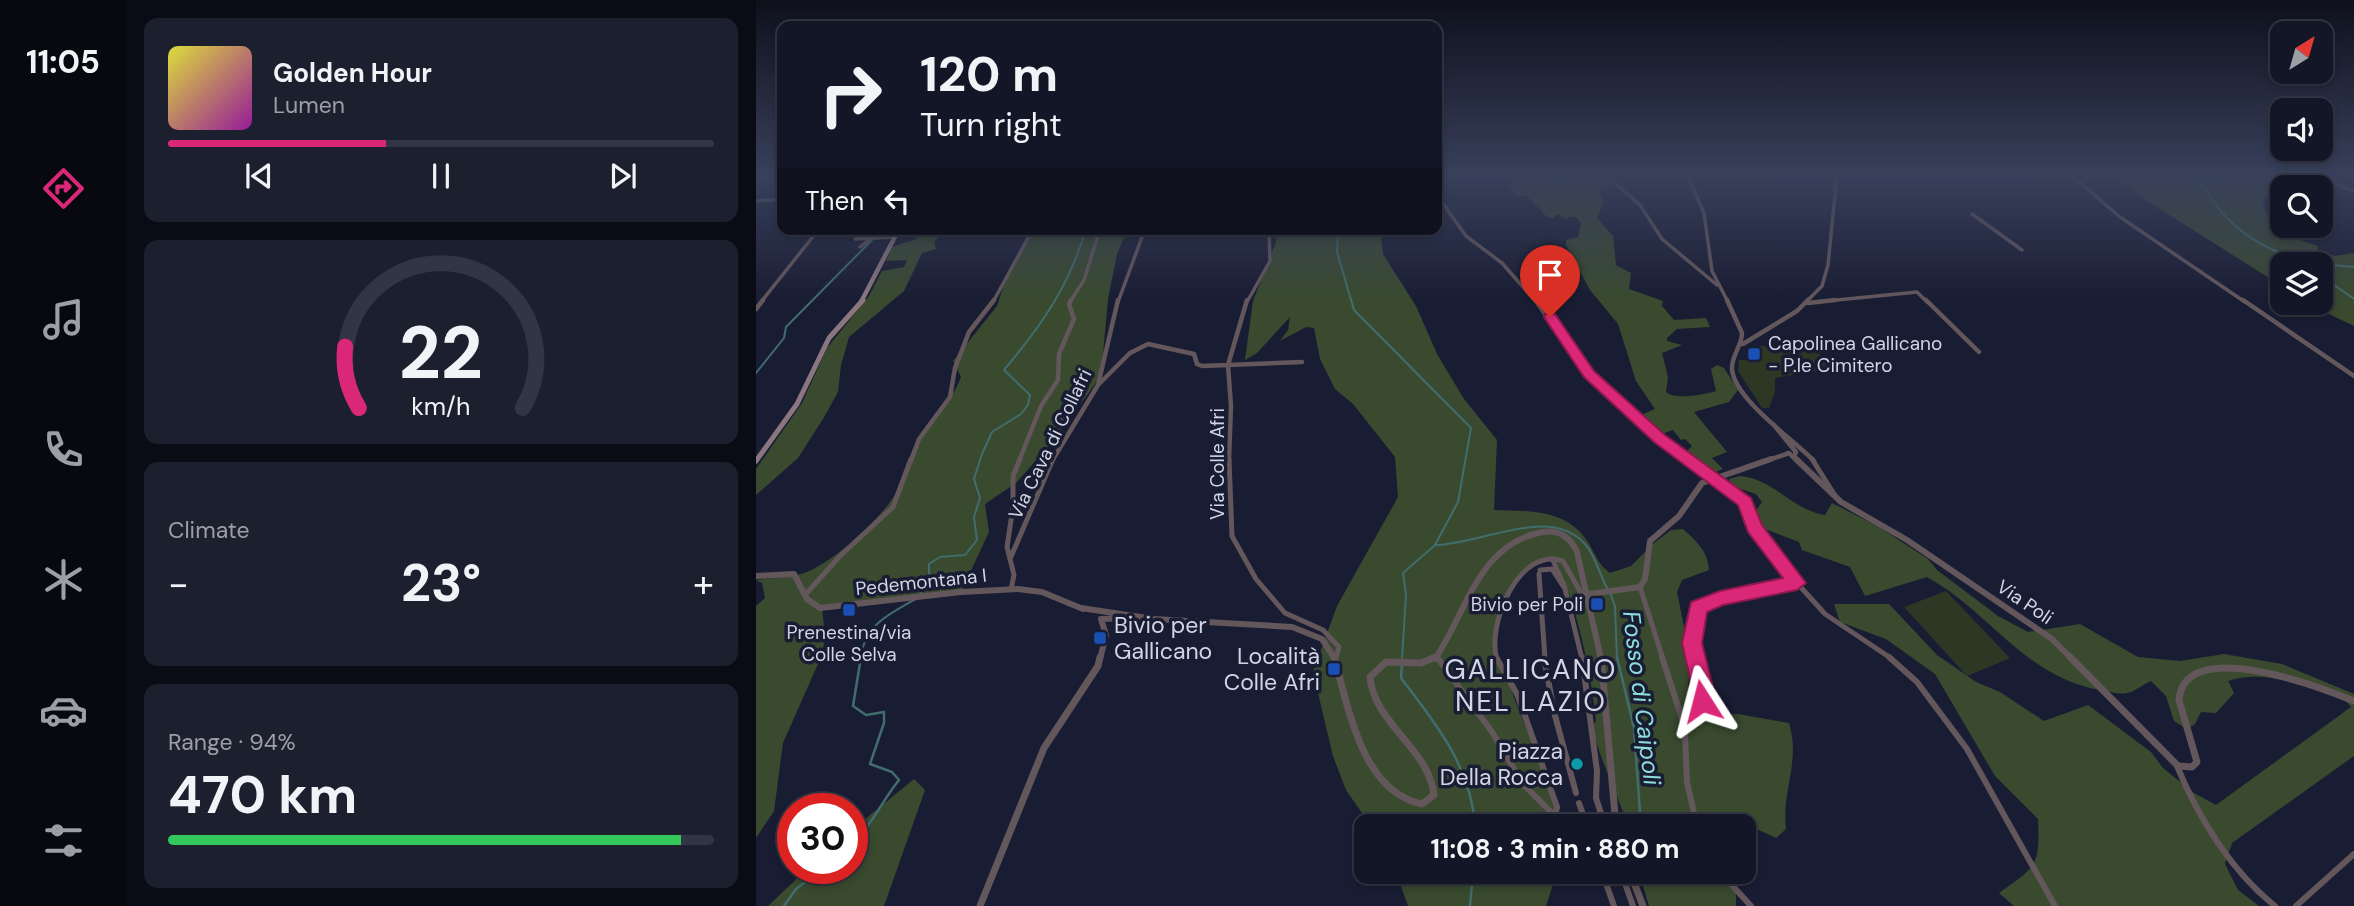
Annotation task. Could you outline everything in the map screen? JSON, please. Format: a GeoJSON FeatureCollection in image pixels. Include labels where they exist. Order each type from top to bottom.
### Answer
{"type":"FeatureCollection","features":[{"type":"Feature","properties":{"kind":"main road"},"geometry":{"type":"LineString","coordinates":[[756,461],[797,404],[828,341],[864,298],[895,237]]}},
{"type":"Feature","properties":{"kind":"street"},"geometry":{"type":"LineString","coordinates":[[1452,216],[1465,236],[1502,263],[1550,317],[1581,366],[1660,439],[1747,503],[1754,528],[1823,613],[1896,662],[1917,682],[1970,754],[2055,906]]}},
{"type":"Feature","properties":{"kind":"street"},"geometry":{"type":"LineString","coordinates":[[1648,216],[1664,241],[1718,285]]}},
{"type":"Feature","properties":{"kind":"street"},"geometry":{"type":"LineString","coordinates":[[1704,216],[1706,254],[1718,285],[1740,325],[1742,345]]}},
{"type":"Feature","properties":{"kind":"street"},"geometry":{"type":"LineString","coordinates":[[1831,216],[1828,267],[1822,286],[1807,303],[1742,345],[1733,359],[1732,372],[1743,392],[1812,459],[1829,482],[1836,498]]}},
{"type":"Feature","properties":{"kind":"street"},"geometry":{"type":"LineString","coordinates":[[1975,216],[2022,250]]}},
{"type":"Feature","properties":{"kind":"street"},"geometry":{"type":"LineString","coordinates":[[2119,216],[2354,376]]}},
{"type":"Feature","properties":{"kind":"street"},"geometry":{"type":"LineString","coordinates":[[756,309],[789,263],[814,235]]}},
{"type":"Feature","properties":{"kind":"street"},"geometry":{"type":"LineString","coordinates":[[805,595],[844,552],[893,507],[919,439],[950,398],[955,366],[970,330],[1001,292],[1030,235]]}},
{"type":"Feature","properties":{"kind":"street"},"geometry":{"type":"LineString","coordinates":[[1011,589],[1014,577],[1007,547],[1013,508],[1013,475],[1040,409],[1058,380],[1059,354],[1074,319],[1069,305],[1084,280],[1098,235]]}},
{"type":"Feature","properties":{"kind":"street","name":"Via Cava di Collafri"},"geometry":{"type":"LineString","coordinates":[[1009,560],[1049,468],[1098,386],[1119,298],[1143,235]]}},
{"type":"Feature","properties":{"kind":"street","name":"Via Colle Afri"},"geometry":{"type":"LineString","coordinates":[[1269,235],[1270,261],[1248,297],[1228,365],[1231,406],[1228,484],[1233,542],[1259,583],[1285,613],[1324,630],[1334,639],[1339,648],[1336,658]]}},
{"type":"Feature","properties":{"kind":"street"},"geometry":{"type":"LineString","coordinates":[[855,239],[895,237]]}},
{"type":"Feature","properties":{"kind":"street"},"geometry":{"type":"LineString","coordinates":[[860,247],[870,238]]}},
{"type":"Feature","properties":{"kind":"street"},"geometry":{"type":"LineString","coordinates":[[1807,303],[1917,292],[1979,352]]}},
{"type":"Feature","properties":{"kind":"street"},"geometry":{"type":"LineString","coordinates":[[1098,386],[1137,347],[1146,343],[1159,344],[1169,351],[1178,349],[1192,353],[1200,366],[1302,362]]}},
{"type":"Feature","properties":{"kind":"street"},"geometry":{"type":"LineString","coordinates":[[1589,594],[1637,588],[1644,580],[1651,540],[1679,516],[1698,486],[1783,453],[1794,456],[1796,452],[1768,417]]}},
{"type":"Feature","properties":{"kind":"street","name":"Via Poli"},"geometry":{"type":"LineString","coordinates":[[1794,456],[1836,498],[1907,540],[2052,639],[2176,765]]}},
{"type":"Feature","properties":{"kind":"street"},"geometry":{"type":"LineString","coordinates":[[1081,608],[1145,618],[1296,628],[1321,639],[1336,658],[1348,709],[1381,778],[1405,800],[1426,803],[1435,790],[1430,771],[1415,748],[1378,708],[1371,692],[1375,671],[1389,662],[1428,662],[1437,657],[1480,575],[1535,533],[1553,531],[1571,541],[1589,594],[1609,732],[1614,814]]}},
{"type":"Feature","properties":{"kind":"street"},"geometry":{"type":"LineString","coordinates":[[1437,657],[1492,732],[1527,789],[1555,816],[1558,810],[1517,694],[1498,661],[1494,646],[1510,587],[1531,566],[1552,558],[1564,562],[1592,610]]}},
{"type":"Feature","properties":{"kind":"street"},"geometry":{"type":"LineString","coordinates":[[1552,558],[1563,586],[1586,678],[1597,771],[1595,796],[1601,814]]}},
{"type":"Feature","properties":{"kind":"street"},"geometry":{"type":"LineString","coordinates":[[1563,586],[1552,569],[1539,572],[1540,625],[1545,645],[1548,690],[1576,793]]}},
{"type":"Feature","properties":{"kind":"street","name":"Pedemontana I"},"geometry":{"type":"LineString","coordinates":[[756,576],[794,574],[805,595],[820,608],[1011,589],[1042,592],[1101,619]]}},
{"type":"Feature","properties":{"kind":"street"},"geometry":{"type":"LineString","coordinates":[[1685,735],[1689,705],[1705,698],[1692,643],[1698,607],[1720,598],[1797,583]]}},
{"type":"Feature","properties":{"kind":"street"},"geometry":{"type":"LineString","coordinates":[[1637,588],[1682,712],[1687,782],[1694,814]]}},
{"type":"Feature","properties":{"kind":"street"},"geometry":{"type":"LineString","coordinates":[[1101,619],[1109,613]]}},
{"type":"Feature","properties":{"kind":"street"},"geometry":{"type":"LineString","coordinates":[[1101,619],[1145,618]]}},
{"type":"Feature","properties":{"kind":"street"},"geometry":{"type":"LineString","coordinates":[[980,906],[1008,830],[1044,748],[1098,666],[1105,634],[1101,619]]}},
{"type":"Feature","properties":{"kind":"street"},"geometry":{"type":"LineString","coordinates":[[1105,634],[1121,619]]}},
{"type":"Feature","properties":{"kind":"street"},"geometry":{"type":"LineString","coordinates":[[2176,765],[2191,768],[2197,762],[2196,750],[2183,719],[2179,693],[2184,681],[2197,673],[2236,670],[2271,673],[2354,701]]}},
{"type":"Feature","properties":{"kind":"street"},"geometry":{"type":"LineString","coordinates":[[2176,765],[2185,786],[2249,884],[2275,906]]}},
{"type":"Feature","properties":{"kind":"street"},"geometry":{"type":"LineString","coordinates":[[1579,803],[1583,814]]}},
{"type":"Feature","properties":{"kind":"street"},"geometry":{"type":"LineString","coordinates":[[2296,906],[2354,854]]}},
{"type":"Feature","properties":{"kind":"street"},"geometry":{"type":"LineString","coordinates":[[1606,884],[1614,906]]}},
{"type":"Feature","properties":{"kind":"street"},"geometry":{"type":"LineString","coordinates":[[1625,884],[1633,906]]}},
{"type":"Feature","properties":{"kind":"street"},"geometry":{"type":"LineString","coordinates":[[1635,884],[1643,906]]}},
{"type":"Feature","properties":{"kind":"street"},"geometry":{"type":"LineString","coordinates":[[1731,884],[1751,906]]}},
{"type":"Feature","properties":{"kind":"green space"},"geometry":{"type":"Polygon","coordinates":[[[1561,216],[1598,216],[1613,236],[1616,265],[1631,273],[1629,289],[1663,301],[1662,306],[1674,320],[1706,318],[1710,327],[1677,329],[1667,338],[1667,341],[1682,345],[1662,353],[1668,377],[1666,392],[1682,396],[1716,391],[1711,369],[1717,365],[1724,368],[1738,390],[1729,402],[1694,412],[1727,452],[1712,458],[1723,469],[1713,473],[1685,453],[1692,446],[1685,439],[1681,440],[1673,430],[1659,435],[1641,415],[1655,409],[1636,381],[1618,324],[1590,290],[1566,245],[1566,240],[1578,237],[1581,223],[1576,217],[1568,217],[1567,220],[1561,216]]]}},
{"type":"Feature","properties":{"kind":"green space"},"geometry":{"type":"Polygon","coordinates":[[[2171,216],[2268,216],[2270,238],[2294,238],[2318,246],[2317,251],[2321,252],[2270,252],[2270,278],[2171,216]]]}},
{"type":"Feature","properties":{"kind":"green space"},"geometry":{"type":"Polygon","coordinates":[[[917,235],[940,235],[934,242],[936,249],[922,253],[904,291],[849,337],[841,365],[838,392],[823,419],[798,458],[756,495],[756,469],[802,403],[827,348],[869,296],[882,271],[904,267],[907,260],[886,261],[892,247],[916,239],[917,235]]]}},
{"type":"Feature","properties":{"kind":"green space"},"geometry":{"type":"Polygon","coordinates":[[[1031,235],[1125,235],[1117,254],[1108,299],[1101,376],[1055,439],[1016,483],[985,504],[989,532],[961,592],[822,606],[825,639],[821,657],[783,743],[774,811],[756,838],[756,606],[765,598],[762,583],[756,580],[798,575],[824,563],[853,541],[889,504],[899,487],[916,443],[957,387],[961,377],[953,361],[997,306],[1008,272],[1031,235]]]}},
{"type":"Feature","properties":{"kind":"green space"},"geometry":{"type":"Polygon","coordinates":[[[1277,235],[1381,235],[1383,254],[1416,306],[1437,354],[1464,399],[1497,440],[1494,510],[1544,514],[1567,522],[1585,538],[1610,573],[1631,566],[1671,530],[1683,529],[1700,547],[1709,570],[1682,580],[1677,592],[1691,661],[1688,686],[1697,717],[1738,714],[1789,723],[1793,751],[1786,802],[1786,829],[1776,838],[1756,829],[1756,814],[1623,814],[1599,752],[1592,726],[1596,721],[1587,660],[1577,619],[1556,560],[1550,558],[1531,566],[1507,593],[1494,646],[1558,814],[1363,814],[1346,790],[1333,756],[1313,672],[1337,606],[1398,497],[1395,457],[1353,404],[1335,389],[1320,359],[1314,328],[1306,327],[1280,341],[1288,330],[1290,317],[1257,353],[1245,360],[1253,301],[1277,235]]]}},
{"type":"Feature","properties":{"kind":"green space"},"geometry":{"type":"Polygon","coordinates":[[[2354,253],[2354,326],[2331,315],[2333,255],[2354,253]]]}},
{"type":"Feature","properties":{"kind":"green space"},"geometry":{"type":"Polygon","coordinates":[[[1758,346],[1815,348],[1831,369],[1775,378],[1775,392],[1769,408],[1762,408],[1738,371],[1739,360],[1760,360],[1758,346]]]}},
{"type":"Feature","properties":{"kind":"green space"},"geometry":{"type":"Polygon","coordinates":[[[1740,476],[1763,483],[1813,512],[1825,515],[1832,503],[1879,527],[1928,559],[1937,570],[1998,616],[2028,632],[2080,624],[2138,657],[2180,661],[2224,654],[2282,664],[2354,694],[2354,756],[2232,843],[2225,864],[2238,890],[2259,906],[2014,906],[1999,893],[2029,870],[2037,856],[2038,819],[1995,776],[1935,674],[1886,639],[1840,622],[1834,604],[1889,604],[1937,655],[1976,682],[2000,692],[2044,721],[2088,705],[2151,752],[2163,768],[2194,793],[2216,805],[2351,707],[2345,700],[2288,681],[2243,678],[2228,681],[2234,693],[2216,713],[2201,712],[2195,724],[2187,729],[2174,721],[2166,696],[2151,681],[2133,691],[2117,693],[2074,683],[2050,672],[2009,642],[1949,591],[1927,577],[1865,596],[1850,567],[1802,550],[1799,542],[1760,527],[1753,515],[1762,502],[1756,494],[1732,486],[1729,479],[1740,476]]]}},
{"type":"Feature","properties":{"kind":"green space"},"geometry":{"type":"Polygon","coordinates":[[[1946,591],[2010,658],[1967,676],[1904,607],[1946,591]]]}},
{"type":"Feature","properties":{"kind":"green space"},"geometry":{"type":"Polygon","coordinates":[[[914,779],[925,790],[884,906],[768,906],[791,884],[868,884],[868,817],[914,779]]]}},
{"type":"Feature","properties":{"kind":"green space"},"geometry":{"type":"Polygon","coordinates":[[[1400,884],[1553,884],[1546,906],[1408,906],[1400,884]]]}},
{"type":"Feature","properties":{"kind":"green space"},"geometry":{"type":"Polygon","coordinates":[[[1643,884],[1736,884],[1736,906],[1649,906],[1643,884]]]}},
{"type":"Feature","properties":{"kind":"waterway"},"geometry":{"type":"LineString","coordinates":[[2226,216],[2252,238],[2278,252]]}},
{"type":"Feature","properties":{"kind":"waterway"},"geometry":{"type":"LineString","coordinates":[[920,595],[929,581],[929,564],[940,557],[965,555],[977,540],[974,517],[980,498],[974,479],[982,454],[992,432],[1021,414],[1028,405],[1030,395],[1004,370],[1053,304],[1063,287],[1084,235]]}},
{"type":"Feature","properties":{"kind":"waterway","name":"Fosso di Caipoli"},"geometry":{"type":"LineString","coordinates":[[1338,235],[1337,252],[1354,310],[1471,428],[1458,502],[1435,545],[1514,530],[1553,527],[1570,533],[1585,544],[1607,588]]}},
{"type":"Feature","properties":{"kind":"waterway"},"geometry":{"type":"LineString","coordinates":[[756,373],[784,338],[786,327],[872,240]]}},
{"type":"Feature","properties":{"kind":"waterway"},"geometry":{"type":"LineString","coordinates":[[2333,265],[2354,267]]}},
{"type":"Feature","properties":{"kind":"waterway"},"geometry":{"type":"LineString","coordinates":[[2333,284],[2354,299]]}},
{"type":"Feature","properties":{"kind":"waterway","name":"Fosso di Caipoli"},"geometry":{"type":"LineString","coordinates":[[1402,658],[1406,595],[1403,573],[1434,546]]}},
{"type":"Feature","properties":{"kind":"waterway","name":"Fosso di Caipoli"},"geometry":{"type":"LineString","coordinates":[[1610,593],[1615,606],[1617,659]]}},
{"type":"Feature","properties":{"kind":"waterway"},"geometry":{"type":"LineString","coordinates":[[861,659],[872,629],[887,616],[916,599]]}},
{"type":"Feature","properties":{"kind":"waterway"},"geometry":{"type":"LineString","coordinates":[[861,657],[853,706],[866,715],[884,712],[884,723],[870,764],[892,772],[899,780],[868,825]]}},
{"type":"Feature","properties":{"kind":"waterway","name":"Fosso di Caipoli"},"geometry":{"type":"LineString","coordinates":[[1617,657],[1634,728],[1640,812]]}},
{"type":"Feature","properties":{"kind":"waterway","name":"Fosso di Caipoli"},"geometry":{"type":"LineString","coordinates":[[1402,664],[1401,678],[1439,729],[1459,765],[1467,784],[1473,814]]}},
{"type":"Feature","properties":{"kind":"waterway"},"geometry":{"type":"LineString","coordinates":[[784,906],[803,884]]}},
{"type":"Feature","properties":{"kind":"waterway","name":"Fosso di Caipoli"},"geometry":{"type":"LineString","coordinates":[[1470,906],[1472,884]]}},
{"type":"Feature","properties":{"kind":"place","name":"Capolinea Gallicano - P.le Cimitero"},"geometry":{"type":"Point","coordinates":[1754,354]}},
{"type":"Feature","properties":{"kind":"place","name":"Bivio per Poli"},"geometry":{"type":"Point","coordinates":[1597,604]}},
{"type":"Feature","properties":{"kind":"place","name":"Prenestina/via Colle Selva"},"geometry":{"type":"Point","coordinates":[849,610]}},
{"type":"Feature","properties":{"kind":"place","name":"Bivio per Gallicano"},"geometry":{"type":"Point","coordinates":[1100,638]}},
{"type":"Feature","properties":{"kind":"place","name":"Località Colle Afri"},"geometry":{"type":"Point","coordinates":[1334,669]}},
{"type":"Feature","properties":{"kind":"place","name":"Piazza Della Rocca"},"geometry":{"type":"Point","coordinates":[1577,764]}},
{"type":"Feature","properties":{"kind":"district","name":"GALLICANO NEL LAZIO"},"geometry":{"type":"Point","coordinates":[1531,685]}},
{"type":"Feature","properties":{"kind":"route"},"geometry":{"type":"LineString","coordinates":[[1550,317],[1578,362],[1589,374],[1660,439],[1745,502],[1754,528],[1797,583],[1720,598],[1698,607],[1692,643],[1705,696],[1702,701]]}}]}
